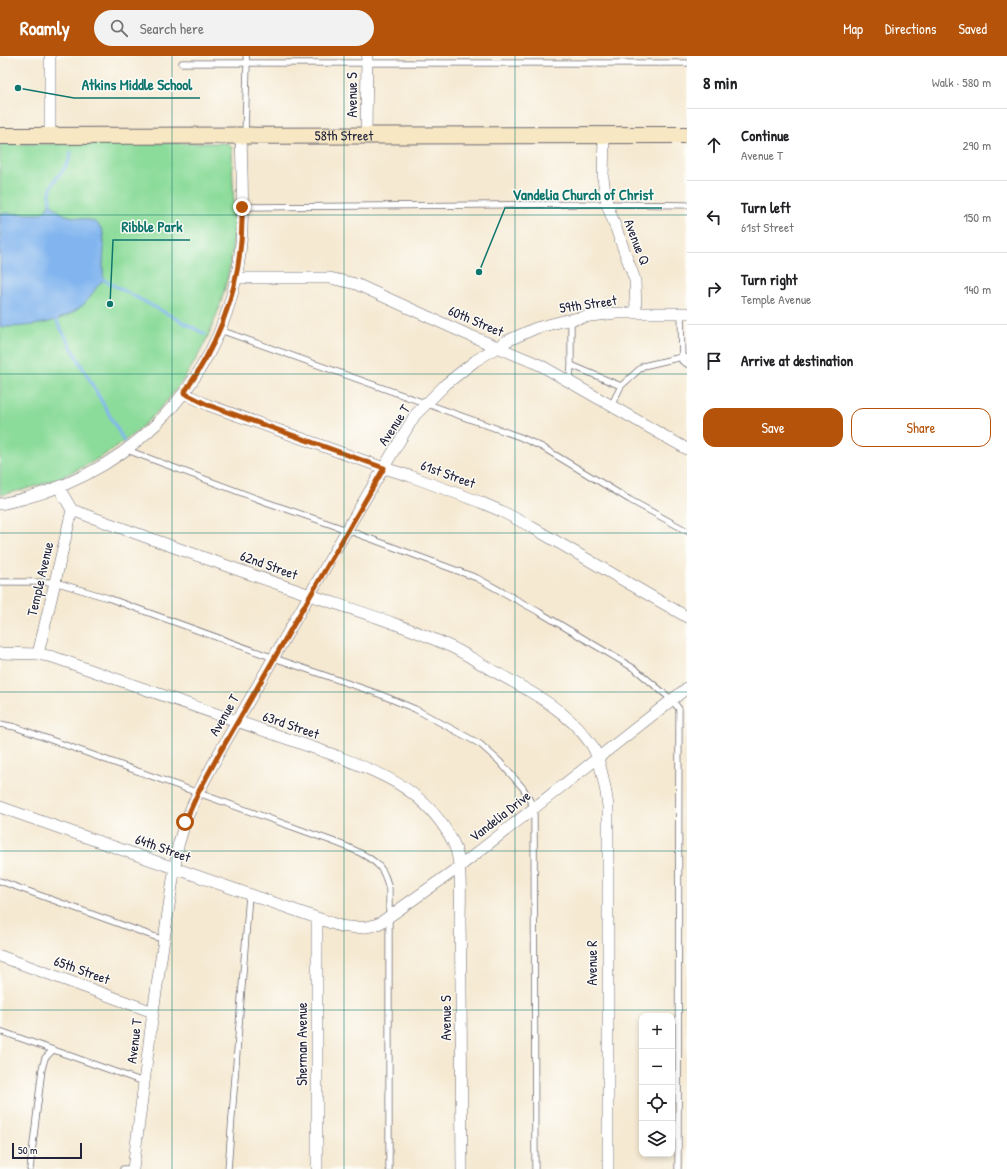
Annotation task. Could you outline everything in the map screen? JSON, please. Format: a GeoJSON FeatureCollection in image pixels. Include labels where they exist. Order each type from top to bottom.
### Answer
{"type":"FeatureCollection","features":[{"type":"Feature","properties":{"kind":"street"},"geometry":{"type":"LineString","coordinates":[[50,56],[50,136]]}},
{"type":"Feature","properties":{"kind":"street","name":"Avenue S"},"geometry":{"type":"LineString","coordinates":[[366,135],[367,60]]}},
{"type":"Feature","properties":{"kind":"street","name":"Avenue Q"},"geometry":{"type":"LineString","coordinates":[[604,134],[603,178],[607,204],[635,280],[636,313]]}},
{"type":"Feature","properties":{"kind":"street","name":"58th Street"},"geometry":{"type":"LineString","coordinates":[[0,136],[687,134]]}},
{"type":"Feature","properties":{"kind":"street"},"geometry":{"type":"LineString","coordinates":[[0,504],[24,499],[59,488],[91,473],[127,450],[154,426],[184,393],[207,357],[220,330],[236,278],[241,244],[243,135]]}},
{"type":"Feature","properties":{"kind":"street","name":"60th Street"},"geometry":{"type":"LineString","coordinates":[[236,278],[330,278],[356,284],[540,365],[687,449]]}},
{"type":"Feature","properties":{"kind":"street","name":"59th Street"},"geometry":{"type":"LineString","coordinates":[[498,347],[507,341],[536,328],[590,316],[636,313],[684,313]]}},
{"type":"Feature","properties":{"kind":"street","name":"Avenue T"},"geometry":{"type":"LineString","coordinates":[[133,1169],[153,1012],[174,868],[178,846],[185,822],[198,793],[274,658],[415,415],[446,384],[475,361],[498,347]]}},
{"type":"Feature","properties":{"kind":"street","name":"61st Street"},"geometry":{"type":"LineString","coordinates":[[184,393],[208,405],[410,476],[501,511],[528,525],[687,617]]}},
{"type":"Feature","properties":{"kind":"street"},"geometry":{"type":"LineString","coordinates":[[59,488],[72,510]]}},
{"type":"Feature","properties":{"kind":"street","name":"Temple Avenue"},"geometry":{"type":"LineString","coordinates":[[38,654],[72,510]]}},
{"type":"Feature","properties":{"kind":"street","name":"62nd Street"},"geometry":{"type":"LineString","coordinates":[[72,510],[413,630],[449,645],[527,689],[556,708],[592,745],[598,759]]}},
{"type":"Feature","properties":{"kind":"street","name":"63rd Street"},"geometry":{"type":"LineString","coordinates":[[0,653],[38,654],[53,657],[375,771],[410,791],[428,807],[454,843],[459,860],[459,866]]}},
{"type":"Feature","properties":{"kind":"street","name":"Vandelia Drive"},"geometry":{"type":"LineString","coordinates":[[317,918],[340,926],[358,928],[373,926],[459,866],[687,688]]}},
{"type":"Feature","properties":{"kind":"street","name":"Avenue R"},"geometry":{"type":"LineString","coordinates":[[598,759],[607,794],[608,806],[608,1169]]}},
{"type":"Feature","properties":{"kind":"street","name":"64th Street"},"geometry":{"type":"LineString","coordinates":[[0,806],[317,918]]}},
{"type":"Feature","properties":{"kind":"street","name":"Avenue S"},"geometry":{"type":"LineString","coordinates":[[459,866],[462,1169]]}},
{"type":"Feature","properties":{"kind":"street","name":"Sherman Avenue"},"geometry":{"type":"LineString","coordinates":[[317,918],[317,1169]]}},
{"type":"Feature","properties":{"kind":"street","name":"65th Street"},"geometry":{"type":"LineString","coordinates":[[0,956],[153,1012]]}},
{"type":"Feature","properties":{"kind":"lane"},"geometry":{"type":"LineString","coordinates":[[243,135],[247,64],[246,56]]}},
{"type":"Feature","properties":{"kind":"lane"},"geometry":{"type":"LineString","coordinates":[[182,63],[247,64],[367,60],[687,63]]}},
{"type":"Feature","properties":{"kind":"lane"},"geometry":{"type":"LineString","coordinates":[[242,207],[607,204],[687,205]]}},
{"type":"Feature","properties":{"kind":"lane"},"geometry":{"type":"LineString","coordinates":[[684,313],[684,358],[682,361],[687,364]]}},
{"type":"Feature","properties":{"kind":"lane"},"geometry":{"type":"LineString","coordinates":[[570,382],[571,320]]}},
{"type":"Feature","properties":{"kind":"lane"},"geometry":{"type":"LineString","coordinates":[[220,330],[520,437],[542,447],[630,500],[687,531]]}},
{"type":"Feature","properties":{"kind":"lane"},"geometry":{"type":"LineString","coordinates":[[611,406],[621,386],[644,366],[684,358]]}},
{"type":"Feature","properties":{"kind":"lane"},"geometry":{"type":"LineString","coordinates":[[571,365],[621,386]]}},
{"type":"Feature","properties":{"kind":"lane"},"geometry":{"type":"LineString","coordinates":[[127,450],[477,578],[539,612],[635,669],[672,700],[679,709],[678,1169]]}},
{"type":"Feature","properties":{"kind":"lane"},"geometry":{"type":"LineString","coordinates":[[0,582],[55,582],[108,598],[379,694],[415,709],[480,744],[499,761],[523,788],[534,808],[535,1169]]}},
{"type":"Feature","properties":{"kind":"lane"},"geometry":{"type":"LineString","coordinates":[[0,724],[15,727],[304,831],[369,858],[379,866],[386,877],[389,889],[388,1169]]}},
{"type":"Feature","properties":{"kind":"lane"},"geometry":{"type":"LineString","coordinates":[[0,880],[164,940]]}},
{"type":"Feature","properties":{"kind":"lane"},"geometry":{"type":"LineString","coordinates":[[228,1169],[249,895]]}},
{"type":"Feature","properties":{"kind":"lane"},"geometry":{"type":"LineString","coordinates":[[0,1031],[144,1082]]}},
{"type":"Feature","properties":{"kind":"lane"},"geometry":{"type":"LineString","coordinates":[[30,1169],[42,1069],[45,1058],[53,1050]]}},
{"type":"Feature","properties":{"kind":"lane"},"geometry":{"type":"LineString","coordinates":[[123,1169],[133,1169]]}},
{"type":"Feature","properties":{"kind":"green space"},"geometry":{"type":"Polygon","coordinates":[[[0,144],[229,144],[232,147],[234,231],[231,259],[220,304],[204,345],[182,382],[154,415],[122,443],[85,466],[44,483],[0,495],[0,144]]]}},
{"type":"Feature","properties":{"kind":"water"},"geometry":{"type":"Polygon","coordinates":[[[50,202],[62,213],[93,221],[101,228],[104,240],[104,280],[98,285],[84,304],[66,316],[34,325],[0,327],[0,213],[38,214],[47,208],[50,202]]]}},
{"type":"Feature","properties":{"kind":"waterway"},"geometry":{"type":"LineString","coordinates":[[50,202],[52,187],[55,180],[67,164],[71,152]]}},
{"type":"Feature","properties":{"kind":"waterway"},"geometry":{"type":"LineString","coordinates":[[104,280],[205,334]]}},
{"type":"Feature","properties":{"kind":"waterway"},"geometry":{"type":"LineString","coordinates":[[56,320],[124,441]]}},
{"type":"Feature","properties":{"kind":"place","name":"Atkins Middle School"},"geometry":{"type":"Point","coordinates":[18,88]}},
{"type":"Feature","properties":{"kind":"place","name":"Vandelia Church of Christ"},"geometry":{"type":"Point","coordinates":[479,272]}},
{"type":"Feature","properties":{"kind":"place","name":"Ribble Park"},"geometry":{"type":"Point","coordinates":[110,304]}},
{"type":"Feature","properties":{"kind":"route"},"geometry":{"type":"LineString","coordinates":[[185,822],[198,793],[219,754],[352,521],[384,468],[240,415],[208,405],[184,393],[207,357],[218,336],[226,314],[238,268],[243,216],[242,207]]}}]}
